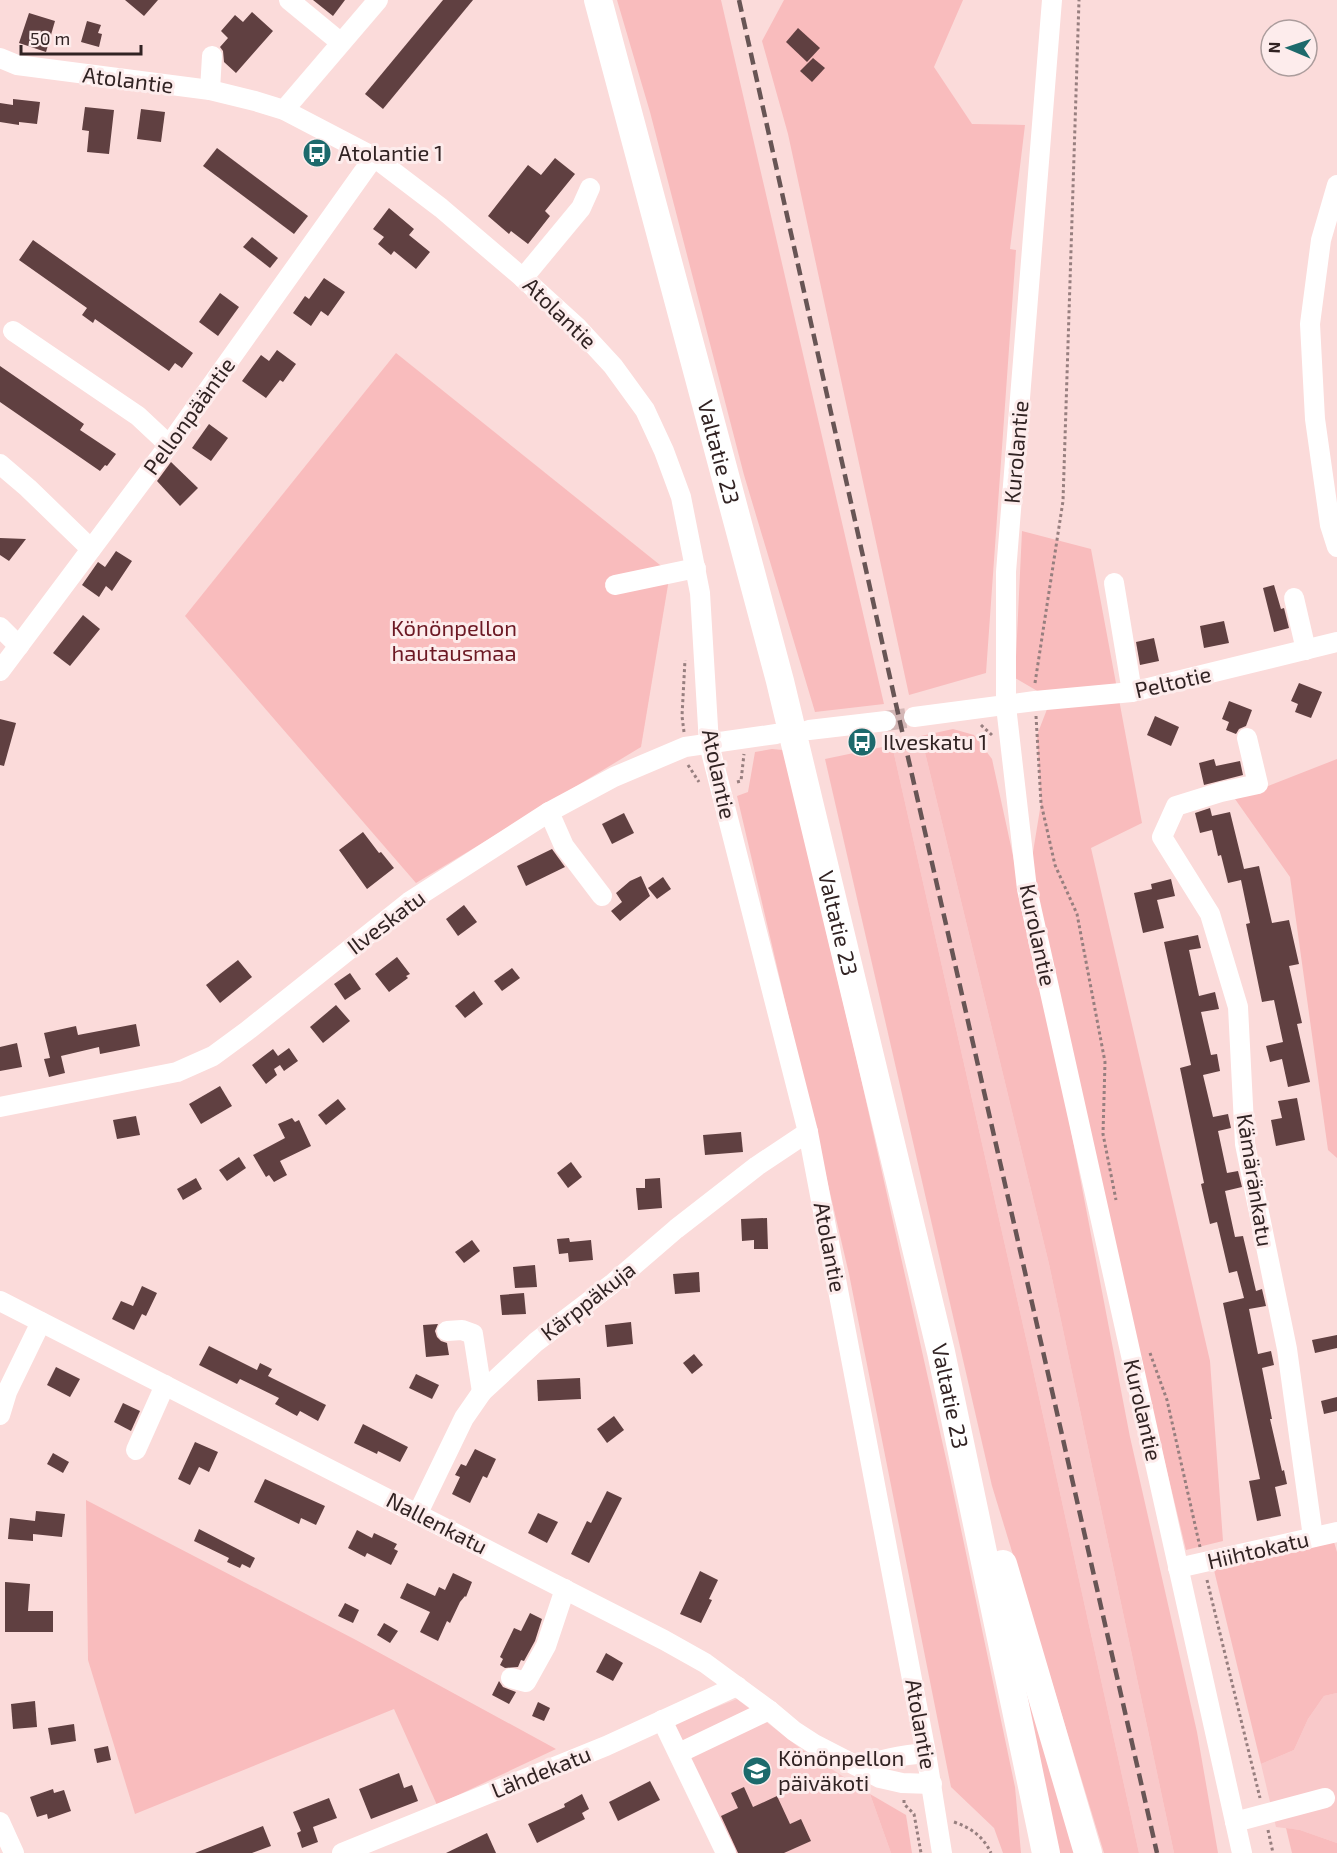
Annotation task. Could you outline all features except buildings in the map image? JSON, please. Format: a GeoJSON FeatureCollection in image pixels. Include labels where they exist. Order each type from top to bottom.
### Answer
{"type":"FeatureCollection","features":[{"type":"Feature","properties":{"kind":"highway","name":"Valtatie 23"},"geometry":{"type":"LineString","coordinates":[[598,0],[780,681],[941,1352],[1046,1853]]}},
{"type":"Feature","properties":{"kind":"highway"},"geometry":{"type":"LineString","coordinates":[[941,1352],[1088,1853]]}},
{"type":"Feature","properties":{"kind":"street"},"geometry":{"type":"LineString","coordinates":[[289,0],[340,42]]}},
{"type":"Feature","properties":{"kind":"street"},"geometry":{"type":"LineString","coordinates":[[284,110],[378,0]]}},
{"type":"Feature","properties":{"kind":"street","name":"Kurolantie"},"geometry":{"type":"LineString","coordinates":[[1052,0],[1006,572],[1006,706],[1009,737],[1027,889],[1242,1853]]}},
{"type":"Feature","properties":{"kind":"street"},"geometry":{"type":"LineString","coordinates":[[210,90],[212,56]]}},
{"type":"Feature","properties":{"kind":"street","name":"Atolantie"},"geometry":{"type":"LineString","coordinates":[[0,58],[17,65],[210,90],[284,110],[374,157],[441,208],[578,328],[613,366],[645,410],[681,497],[696,568],[700,593],[709,744],[808,1132],[932,1784],[942,1853]]}},
{"type":"Feature","properties":{"kind":"street","name":"Pellonpääntie"},"geometry":{"type":"LineString","coordinates":[[0,671],[169,445],[374,157]]}},
{"type":"Feature","properties":{"kind":"street"},"geometry":{"type":"LineString","coordinates":[[1337,185],[1321,240],[1310,324],[1315,419],[1330,525],[1337,547]]}},
{"type":"Feature","properties":{"kind":"street"},"geometry":{"type":"LineString","coordinates":[[523,278],[581,208],[590,188]]}},
{"type":"Feature","properties":{"kind":"street"},"geometry":{"type":"LineString","coordinates":[[13,331],[138,416],[169,445]]}},
{"type":"Feature","properties":{"kind":"street"},"geometry":{"type":"LineString","coordinates":[[0,464],[91,549]]}},
{"type":"Feature","properties":{"kind":"street"},"geometry":{"type":"LineString","coordinates":[[615,585],[696,568]]}},
{"type":"Feature","properties":{"kind":"street"},"geometry":{"type":"LineString","coordinates":[[1114,583],[1132,692]]}},
{"type":"Feature","properties":{"kind":"street"},"geometry":{"type":"LineString","coordinates":[[1294,598],[1306,650]]}},
{"type":"Feature","properties":{"kind":"street"},"geometry":{"type":"LineString","coordinates":[[0,627],[19,646]]}},
{"type":"Feature","properties":{"kind":"street","name":"Peltotie"},"geometry":{"type":"LineString","coordinates":[[1006,706],[1132,692],[1337,642]]}},
{"type":"Feature","properties":{"kind":"street"},"geometry":{"type":"LineString","coordinates":[[914,717],[1006,706]]}},
{"type":"Feature","properties":{"kind":"street"},"geometry":{"type":"LineString","coordinates":[[809,730],[886,721]]}},
{"type":"Feature","properties":{"kind":"street","name":"Ilveskatu"},"geometry":{"type":"LineString","coordinates":[[0,1107],[177,1072],[213,1056],[409,902],[549,812],[614,777],[685,747],[776,734]]}},
{"type":"Feature","properties":{"kind":"street","name":"Kämäränkatu"},"geometry":{"type":"LineString","coordinates":[[1247,738],[1258,784],[1221,792],[1176,806],[1162,837],[1210,914],[1238,1007],[1245,1144],[1287,1349],[1313,1537]]}},
{"type":"Feature","properties":{"kind":"street"},"geometry":{"type":"LineString","coordinates":[[549,812],[564,846],[602,896]]}},
{"type":"Feature","properties":{"kind":"street","name":"Kärppäkuja"},"geometry":{"type":"LineString","coordinates":[[418,1513],[464,1418],[482,1392],[536,1342],[612,1284],[676,1229],[757,1166],[808,1132]]}},
{"type":"Feature","properties":{"kind":"street","name":"Nallenkatu"},"geometry":{"type":"LineString","coordinates":[[0,1301],[664,1640],[705,1663],[814,1744],[880,1778],[902,1783],[932,1784]]}},
{"type":"Feature","properties":{"kind":"street"},"geometry":{"type":"LineString","coordinates":[[0,1415],[7,1392],[41,1322]]}},
{"type":"Feature","properties":{"kind":"street"},"geometry":{"type":"LineString","coordinates":[[447,1331],[462,1330],[473,1334],[482,1392]]}},
{"type":"Feature","properties":{"kind":"street"},"geometry":{"type":"LineString","coordinates":[[136,1449],[165,1385]]}},
{"type":"Feature","properties":{"kind":"street","name":"Hiihtokatu"},"geometry":{"type":"LineString","coordinates":[[1178,1568],[1337,1532]]}},
{"type":"Feature","properties":{"kind":"street"},"geometry":{"type":"LineString","coordinates":[[511,1678],[526,1682],[546,1646],[565,1589]]}},
{"type":"Feature","properties":{"kind":"street","name":"Lähdekatu"},"geometry":{"type":"LineString","coordinates":[[342,1853],[606,1746],[737,1686]]}},
{"type":"Feature","properties":{"kind":"street"},"geometry":{"type":"LineString","coordinates":[[679,1753],[769,1710]]}},
{"type":"Feature","properties":{"kind":"street"},"geometry":{"type":"LineString","coordinates":[[662,1720],[726,1853]]}},
{"type":"Feature","properties":{"kind":"street"},"geometry":{"type":"LineString","coordinates":[[861,1767],[898,1755],[926,1753]]}},
{"type":"Feature","properties":{"kind":"street"},"geometry":{"type":"LineString","coordinates":[[1234,1822],[1325,1798]]}},
{"type":"Feature","properties":{"kind":"street"},"geometry":{"type":"LineString","coordinates":[[0,1822],[14,1853]]}},
{"type":"Feature","properties":{"kind":"path"},"geometry":{"type":"LineString","coordinates":[[1079,0],[1063,501],[1035,675],[1035,701],[1041,803],[1055,865],[1077,914],[1105,1062],[1103,1134],[1117,1204]]}},
{"type":"Feature","properties":{"kind":"path"},"geometry":{"type":"LineString","coordinates":[[685,660],[682,716],[687,764],[696,774],[702,789]]}},
{"type":"Feature","properties":{"kind":"path"},"geometry":{"type":"LineString","coordinates":[[976,722],[986,728],[995,739],[1037,735]]}},
{"type":"Feature","properties":{"kind":"path"},"geometry":{"type":"LineString","coordinates":[[1149,1352],[1167,1400],[1203,1562],[1264,1813]]}},
{"type":"Feature","properties":{"kind":"path"},"geometry":{"type":"LineString","coordinates":[[904,1804],[914,1814],[921,1853]]}},
{"type":"Feature","properties":{"kind":"path"},"geometry":{"type":"LineString","coordinates":[[936,1821],[948,1820],[969,1827],[979,1834],[992,1853]]}},
{"type":"Feature","properties":{"kind":"shaded area"},"geometry":{"type":"Polygon","coordinates":[[[921,736],[1049,1264],[1174,1853],[1139,1853],[892,745],[921,736]]]}},
{"type":"Feature","properties":{"kind":"shaded area"},"geometry":{"type":"Polygon","coordinates":[[[1337,1693],[1337,1843],[1300,1830],[1276,1827],[1261,1764],[1294,1750],[1308,1719],[1324,1696],[1337,1693]]]}},
{"type":"Feature","properties":{"kind":"shaded area","name":"Könönpellon päiväkoti"},"geometry":{"type":"Polygon","coordinates":[[[737,1699],[801,1749],[870,1794],[891,1853],[716,1853],[660,1729],[737,1699]]]}},
{"type":"Feature","properties":{"kind":"green space"},"geometry":{"type":"Polygon","coordinates":[[[617,0],[721,0],[884,704],[815,712],[744,475],[650,112],[617,0]]]}},
{"type":"Feature","properties":{"kind":"green space"},"geometry":{"type":"Polygon","coordinates":[[[784,0],[963,0],[934,67],[972,124],[1025,125],[1010,249],[1016,250],[986,673],[909,695],[788,134],[762,41],[784,0]]]}},
{"type":"Feature","properties":{"kind":"green space","name":"Könönpellon hautausmaa"},"geometry":{"type":"Polygon","coordinates":[[[396,353],[670,573],[641,747],[416,883],[185,616],[396,353]]]}},
{"type":"Feature","properties":{"kind":"green space"},"geometry":{"type":"Polygon","coordinates":[[[1022,531],[1091,549],[1142,823],[1091,848],[1210,1361],[1223,1541],[1186,1550],[1027,889],[1041,803],[1037,735],[1051,699],[1015,678],[1022,531]]]}},
{"type":"Feature","properties":{"kind":"green space"},"geometry":{"type":"Polygon","coordinates":[[[953,729],[974,735],[992,759],[1058,1063],[1130,1437],[1197,1732],[1218,1853],[1174,1853],[1049,1264],[921,736],[953,729]]]}},
{"type":"Feature","properties":{"kind":"green space"},"geometry":{"type":"Polygon","coordinates":[[[892,745],[1139,1853],[1104,1853],[992,1486],[825,759],[892,745]]]}},
{"type":"Feature","properties":{"kind":"green space"},"geometry":{"type":"Polygon","coordinates":[[[783,750],[858,1065],[949,1472],[1015,1787],[1021,1853],[1003,1853],[994,1828],[951,1787],[849,1274],[737,796],[748,792],[755,752],[783,750]]]}},
{"type":"Feature","properties":{"kind":"green space"},"geometry":{"type":"Polygon","coordinates":[[[1337,759],[1337,1158],[1328,1150],[1290,877],[1235,799],[1337,759]]]}},
{"type":"Feature","properties":{"kind":"green space"},"geometry":{"type":"Polygon","coordinates":[[[86,1500],[356,1640],[556,1749],[437,1805],[394,1709],[135,1814],[88,1660],[86,1500]]]}},
{"type":"Feature","properties":{"kind":"green space"},"geometry":{"type":"Polygon","coordinates":[[[1334,1542],[1337,1552],[1337,1693],[1324,1696],[1308,1719],[1294,1750],[1261,1764],[1213,1566],[1334,1542]]]}},
{"type":"Feature","properties":{"kind":"green space"},"geometry":{"type":"Polygon","coordinates":[[[1004,1598],[1078,1853],[1057,1853],[1004,1598]]]}},
{"type":"Feature","properties":{"kind":"green space"},"geometry":{"type":"Polygon","coordinates":[[[870,1794],[906,1815],[912,1853],[891,1853],[870,1794]]]}},
{"type":"Feature","properties":{"kind":"green space"},"geometry":{"type":"Polygon","coordinates":[[[1286,1828],[1300,1830],[1337,1843],[1337,1853],[1292,1853],[1286,1828]]]}},
{"type":"Feature","properties":{"kind":"tunnel"},"geometry":{"type":"LineString","coordinates":[[886,721],[914,717]]}},
{"type":"Feature","properties":{"kind":"railway"},"geometry":{"type":"LineString","coordinates":[[739,0],[895,700],[1157,1853]]}},
{"type":"Feature","properties":{"kind":"place","name":"Atolantie 1"},"geometry":{"type":"Point","coordinates":[317,153]}},
{"type":"Feature","properties":{"kind":"place","name":"Ilveskatu 1"},"geometry":{"type":"Point","coordinates":[862,742]}},
{"type":"Feature","properties":{"kind":"place","name":"Könönpellon päiväkoti"},"geometry":{"type":"Point","coordinates":[757,1771]}}]}
